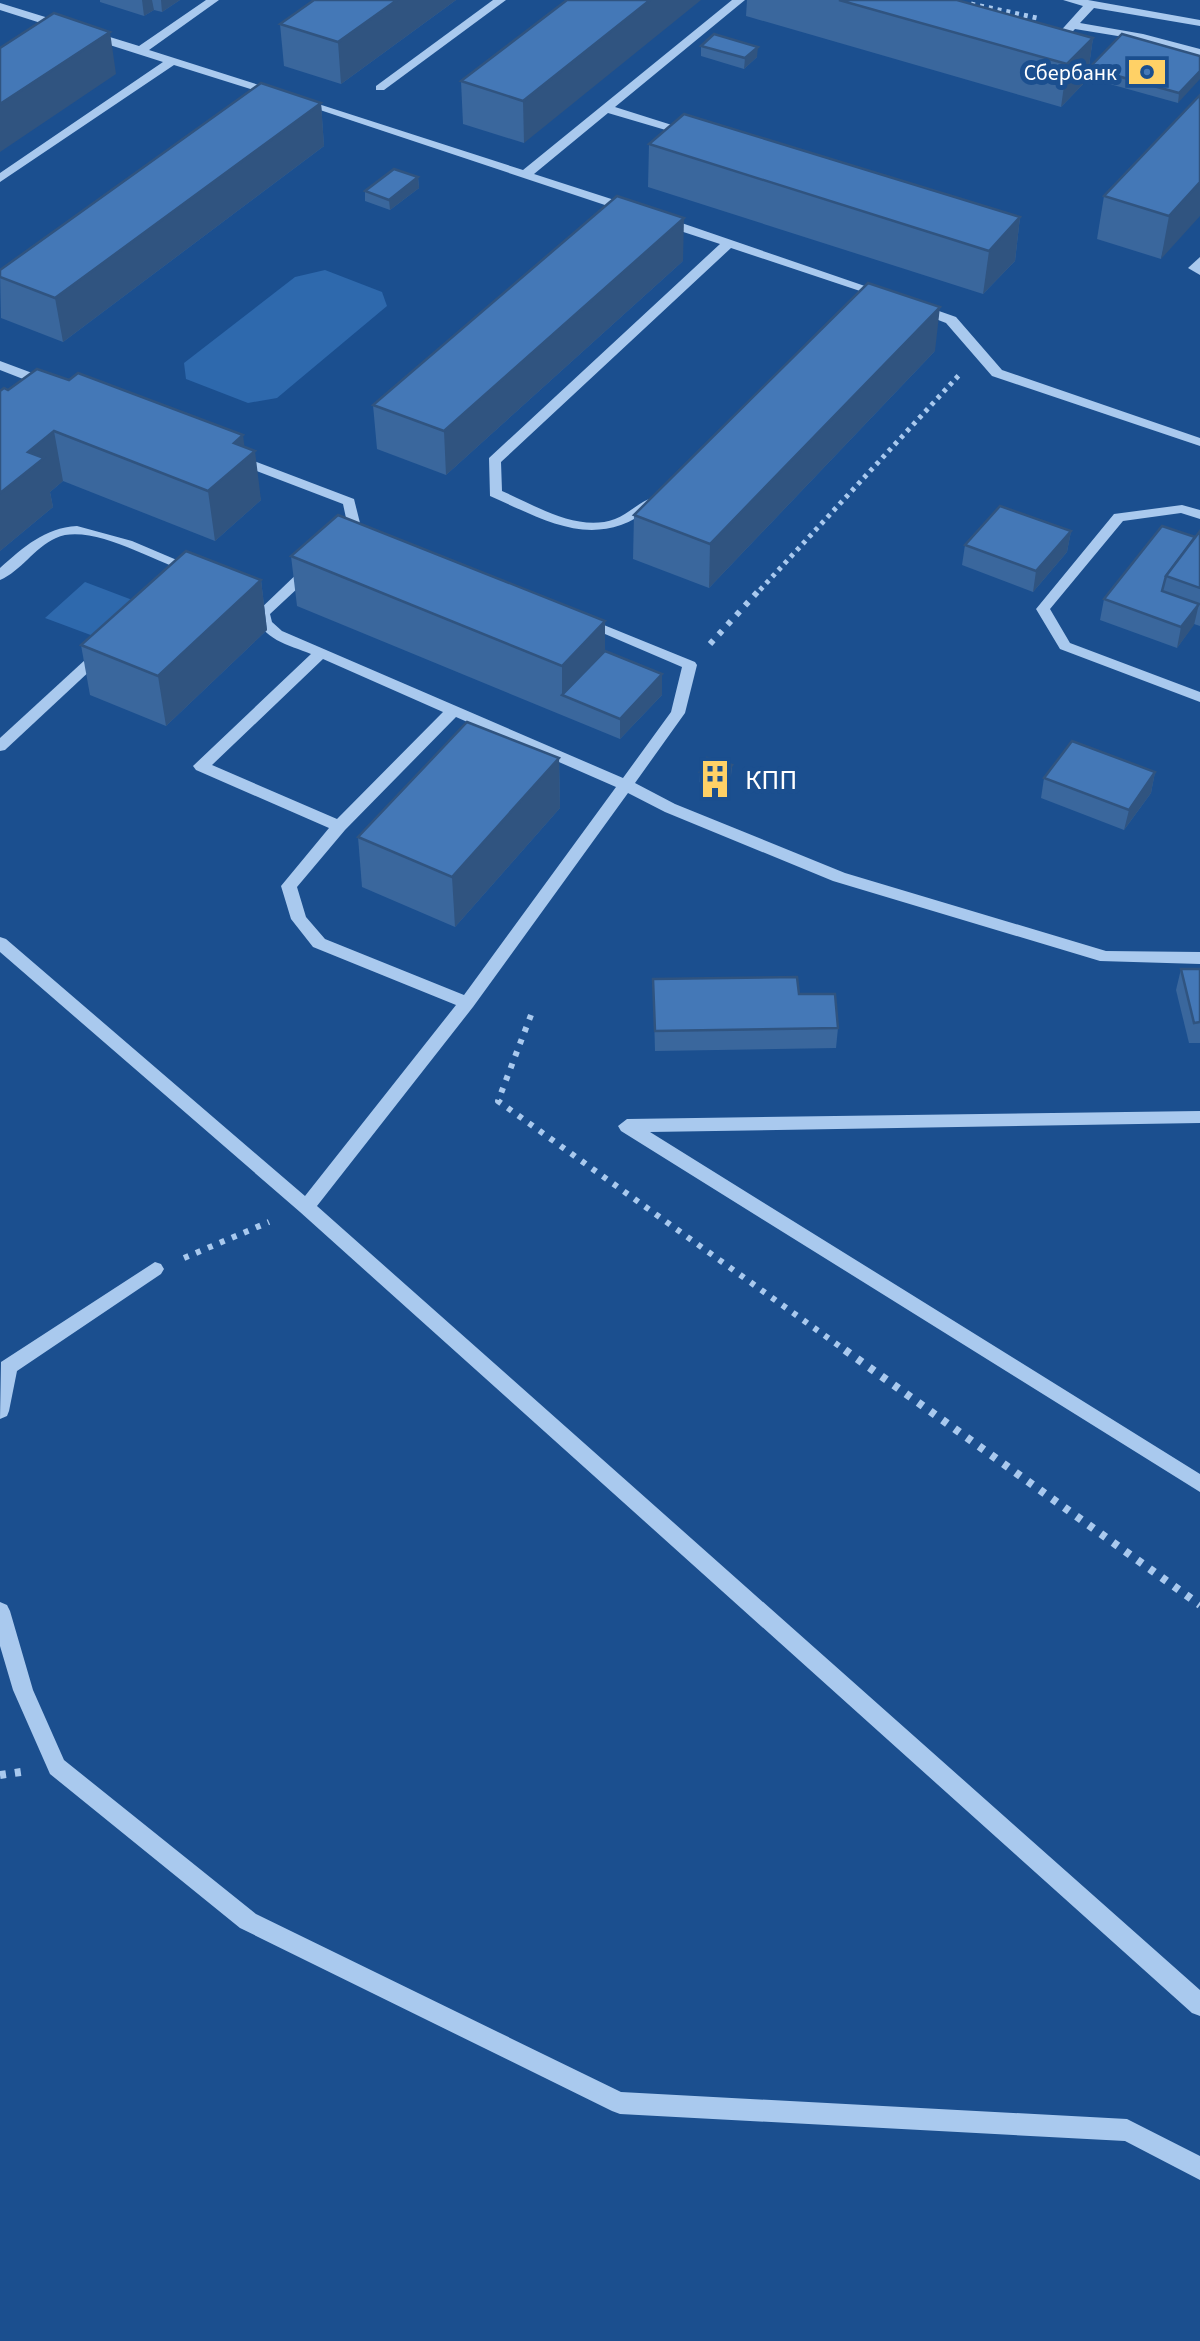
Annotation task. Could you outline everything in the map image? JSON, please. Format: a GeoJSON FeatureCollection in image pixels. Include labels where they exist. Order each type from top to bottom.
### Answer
{"type":"FeatureCollection","features":[{"type":"Feature","properties":{"kind":"street"},"geometry":{"type":"LineString","coordinates":[[141,50],[213,0]]}},
{"type":"Feature","properties":{"kind":"street"},"geometry":{"type":"LineString","coordinates":[[380,88],[500,0]]}},
{"type":"Feature","properties":{"kind":"street"},"geometry":{"type":"LineString","coordinates":[[525,175],[739,0]]}},
{"type":"Feature","properties":{"kind":"street"},"geometry":{"type":"LineString","coordinates":[[1070,0],[1200,23]]}},
{"type":"Feature","properties":{"kind":"street"},"geometry":{"type":"LineString","coordinates":[[1030,46],[1049,50],[1091,4]]}},
{"type":"Feature","properties":{"kind":"street"},"geometry":{"type":"LineString","coordinates":[[0,6],[637,212]]}},
{"type":"Feature","properties":{"kind":"street"},"geometry":{"type":"LineString","coordinates":[[1072,25],[1143,37],[1200,53]]}},
{"type":"Feature","properties":{"kind":"street"},"geometry":{"type":"LineString","coordinates":[[0,178],[173,60]]}},
{"type":"Feature","properties":{"kind":"street"},"geometry":{"type":"LineString","coordinates":[[258,104],[274,93]]}},
{"type":"Feature","properties":{"kind":"street"},"geometry":{"type":"LineString","coordinates":[[609,108],[704,138]]}},
{"type":"Feature","properties":{"kind":"street"},"geometry":{"type":"LineString","coordinates":[[656,218],[952,320],[997,373],[1200,442]]}},
{"type":"Feature","properties":{"kind":"street"},"geometry":{"type":"LineString","coordinates":[[660,492],[632,520],[589,531],[495,493],[494,461],[730,242]]}},
{"type":"Feature","properties":{"kind":"street"},"geometry":{"type":"LineString","coordinates":[[1200,260],[1194,268],[1200,272]]}},
{"type":"Feature","properties":{"kind":"street"},"geometry":{"type":"LineString","coordinates":[[852,301],[866,288]]}},
{"type":"Feature","properties":{"kind":"street"},"geometry":{"type":"LineString","coordinates":[[1,374],[67,391]]}},
{"type":"Feature","properties":{"kind":"street"},"geometry":{"type":"LineString","coordinates":[[228,454],[349,502],[341,541],[268,597],[264,624],[277,634],[670,808],[839,876],[1106,957],[1200,958]]}},
{"type":"Feature","properties":{"kind":"street"},"geometry":{"type":"LineString","coordinates":[[1200,515],[1182,509],[1119,517],[1043,608],[1065,646],[1200,697]]}},
{"type":"Feature","properties":{"kind":"street"},"geometry":{"type":"LineString","coordinates":[[0,576],[42,541],[62,531],[82,530],[209,576]]}},
{"type":"Feature","properties":{"kind":"street"},"geometry":{"type":"LineString","coordinates":[[341,541],[390,544]]}},
{"type":"Feature","properties":{"kind":"street"},"geometry":{"type":"LineString","coordinates":[[178,582],[192,569]]}},
{"type":"Feature","properties":{"kind":"street"},"geometry":{"type":"LineString","coordinates":[[306,1207],[467,1003],[678,713],[690,665],[566,615]]}},
{"type":"Feature","properties":{"kind":"street"},"geometry":{"type":"LineString","coordinates":[[0,746],[109,646]]}},
{"type":"Feature","properties":{"kind":"street"},"geometry":{"type":"LineString","coordinates":[[322,652],[202,766],[339,826]]}},
{"type":"Feature","properties":{"kind":"street"},"geometry":{"type":"LineString","coordinates":[[452,712],[339,826],[289,886],[298,919],[318,944],[467,1003]]}},
{"type":"Feature","properties":{"kind":"street"},"geometry":{"type":"LineString","coordinates":[[0,943],[306,1207],[1200,2005]]}},
{"type":"Feature","properties":{"kind":"street"},"geometry":{"type":"LineString","coordinates":[[1200,1118],[627,1126],[1200,1484]]}},
{"type":"Feature","properties":{"kind":"street"},"geometry":{"type":"LineString","coordinates":[[0,1410],[8,1367],[155,1270]]}},
{"type":"Feature","properties":{"kind":"street"},"geometry":{"type":"LineString","coordinates":[[0,1611],[22,1690],[57,1767],[248,1921],[620,2102],[1127,2130],[1200,2168]]}},
{"type":"Feature","properties":{"kind":"path"},"geometry":{"type":"LineString","coordinates":[[968,4],[1072,25]]}},
{"type":"Feature","properties":{"kind":"path"},"geometry":{"type":"LineString","coordinates":[[690,665],[978,354]]}},
{"type":"Feature","properties":{"kind":"path"},"geometry":{"type":"LineString","coordinates":[[532,1015],[498,1100],[1200,1604]]}},
{"type":"Feature","properties":{"kind":"path"},"geometry":{"type":"LineString","coordinates":[[155,1270],[306,1207]]}},
{"type":"Feature","properties":{"kind":"shaded area"},"geometry":{"type":"Polygon","coordinates":[[[325,270],[382,292],[387,306],[277,398],[248,403],[186,379],[184,363],[295,277],[325,270]]]}},
{"type":"Feature","properties":{"kind":"shaded area"},"geometry":{"type":"Polygon","coordinates":[[[85,582],[135,601],[96,637],[45,618],[85,582]]]}},
{"type":"Feature","properties":{"kind":"building"},"geometry":{"type":"Polygon","coordinates":[[[314,0],[397,0],[338,42],[280,24],[314,0]]]}},
{"type":"Feature","properties":{"kind":"building"},"geometry":{"type":"Polygon","coordinates":[[[567,0],[650,0],[523,101],[461,81],[567,0]]]}},
{"type":"Feature","properties":{"kind":"building"},"geometry":{"type":"Polygon","coordinates":[[[839,0],[957,0],[1093,38],[1067,64],[839,0]]]}},
{"type":"Feature","properties":{"kind":"building"},"geometry":{"type":"Polygon","coordinates":[[[54,13],[110,32],[0,104],[0,48],[54,13]]]}},
{"type":"Feature","properties":{"kind":"building"},"geometry":{"type":"Polygon","coordinates":[[[714,34],[758,47],[745,58],[701,46],[714,34]]]}},
{"type":"Feature","properties":{"kind":"building","name":"Сбербанк"},"geometry":{"type":"Polygon","coordinates":[[[1122,34],[1200,56],[1200,71],[1179,93],[1089,68],[1122,34]]]}},
{"type":"Feature","properties":{"kind":"building"},"geometry":{"type":"Polygon","coordinates":[[[261,83],[321,103],[55,298],[0,277],[0,270],[261,83]]]}},
{"type":"Feature","properties":{"kind":"building"},"geometry":{"type":"Polygon","coordinates":[[[1200,95],[1200,182],[1169,216],[1104,196],[1200,95]]]}},
{"type":"Feature","properties":{"kind":"building"},"geometry":{"type":"Polygon","coordinates":[[[684,114],[1020,217],[989,251],[649,144],[684,114]]]}},
{"type":"Feature","properties":{"kind":"building"},"geometry":{"type":"Polygon","coordinates":[[[394,169],[418,177],[389,200],[365,191],[394,169]]]}},
{"type":"Feature","properties":{"kind":"building"},"geometry":{"type":"Polygon","coordinates":[[[617,196],[684,218],[444,431],[373,405],[617,196]]]}},
{"type":"Feature","properties":{"kind":"building"},"geometry":{"type":"Polygon","coordinates":[[[868,283],[940,307],[710,544],[634,515],[868,283]]]}},
{"type":"Feature","properties":{"kind":"building"},"geometry":{"type":"Polygon","coordinates":[[[37,369],[69,380],[78,373],[243,435],[234,443],[255,451],[208,491],[54,431],[28,452],[44,458],[0,493],[0,391],[8,390],[37,369]]]}},
{"type":"Feature","properties":{"kind":"building"},"geometry":{"type":"Polygon","coordinates":[[[1000,506],[1071,531],[1036,571],[965,545],[1000,506]]]}},
{"type":"Feature","properties":{"kind":"building"},"geometry":{"type":"Polygon","coordinates":[[[338,515],[605,621],[562,666],[291,556],[338,515]]]}},
{"type":"Feature","properties":{"kind":"building"},"geometry":{"type":"Polygon","coordinates":[[[1162,526],[1195,537],[1166,576],[1162,591],[1199,604],[1181,627],[1104,599],[1162,526]]]}},
{"type":"Feature","properties":{"kind":"building"},"geometry":{"type":"Polygon","coordinates":[[[1200,531],[1200,588],[1166,576],[1200,531]]]}},
{"type":"Feature","properties":{"kind":"building"},"geometry":{"type":"Polygon","coordinates":[[[186,551],[261,580],[158,676],[81,645],[186,551]]]}},
{"type":"Feature","properties":{"kind":"building"},"geometry":{"type":"Polygon","coordinates":[[[605,651],[662,674],[620,719],[562,695],[605,651]]]}},
{"type":"Feature","properties":{"kind":"building"},"geometry":{"type":"Polygon","coordinates":[[[467,722],[559,758],[452,877],[358,837],[467,722]]]}},
{"type":"Feature","properties":{"kind":"building"},"geometry":{"type":"Polygon","coordinates":[[[1072,741],[1155,772],[1129,810],[1044,778],[1072,741]]]}},
{"type":"Feature","properties":{"kind":"building"},"geometry":{"type":"Polygon","coordinates":[[[707,758],[732,765],[723,779],[700,772],[707,758]]]}},
{"type":"Feature","properties":{"kind":"building"},"geometry":{"type":"Polygon","coordinates":[[[1181,969],[1200,969],[1200,1022],[1194,1023],[1181,969]]]}},
{"type":"Feature","properties":{"kind":"building"},"geometry":{"type":"Polygon","coordinates":[[[797,977],[799,994],[835,994],[838,1028],[655,1031],[653,979],[797,977]]]}},
{"type":"Feature","properties":{"kind":"place","name":"Сбербанк"},"geometry":{"type":"Point","coordinates":[1147,72]}},
{"type":"Feature","properties":{"kind":"place","name":"КПП"},"geometry":{"type":"Point","coordinates":[715,779]}}]}
